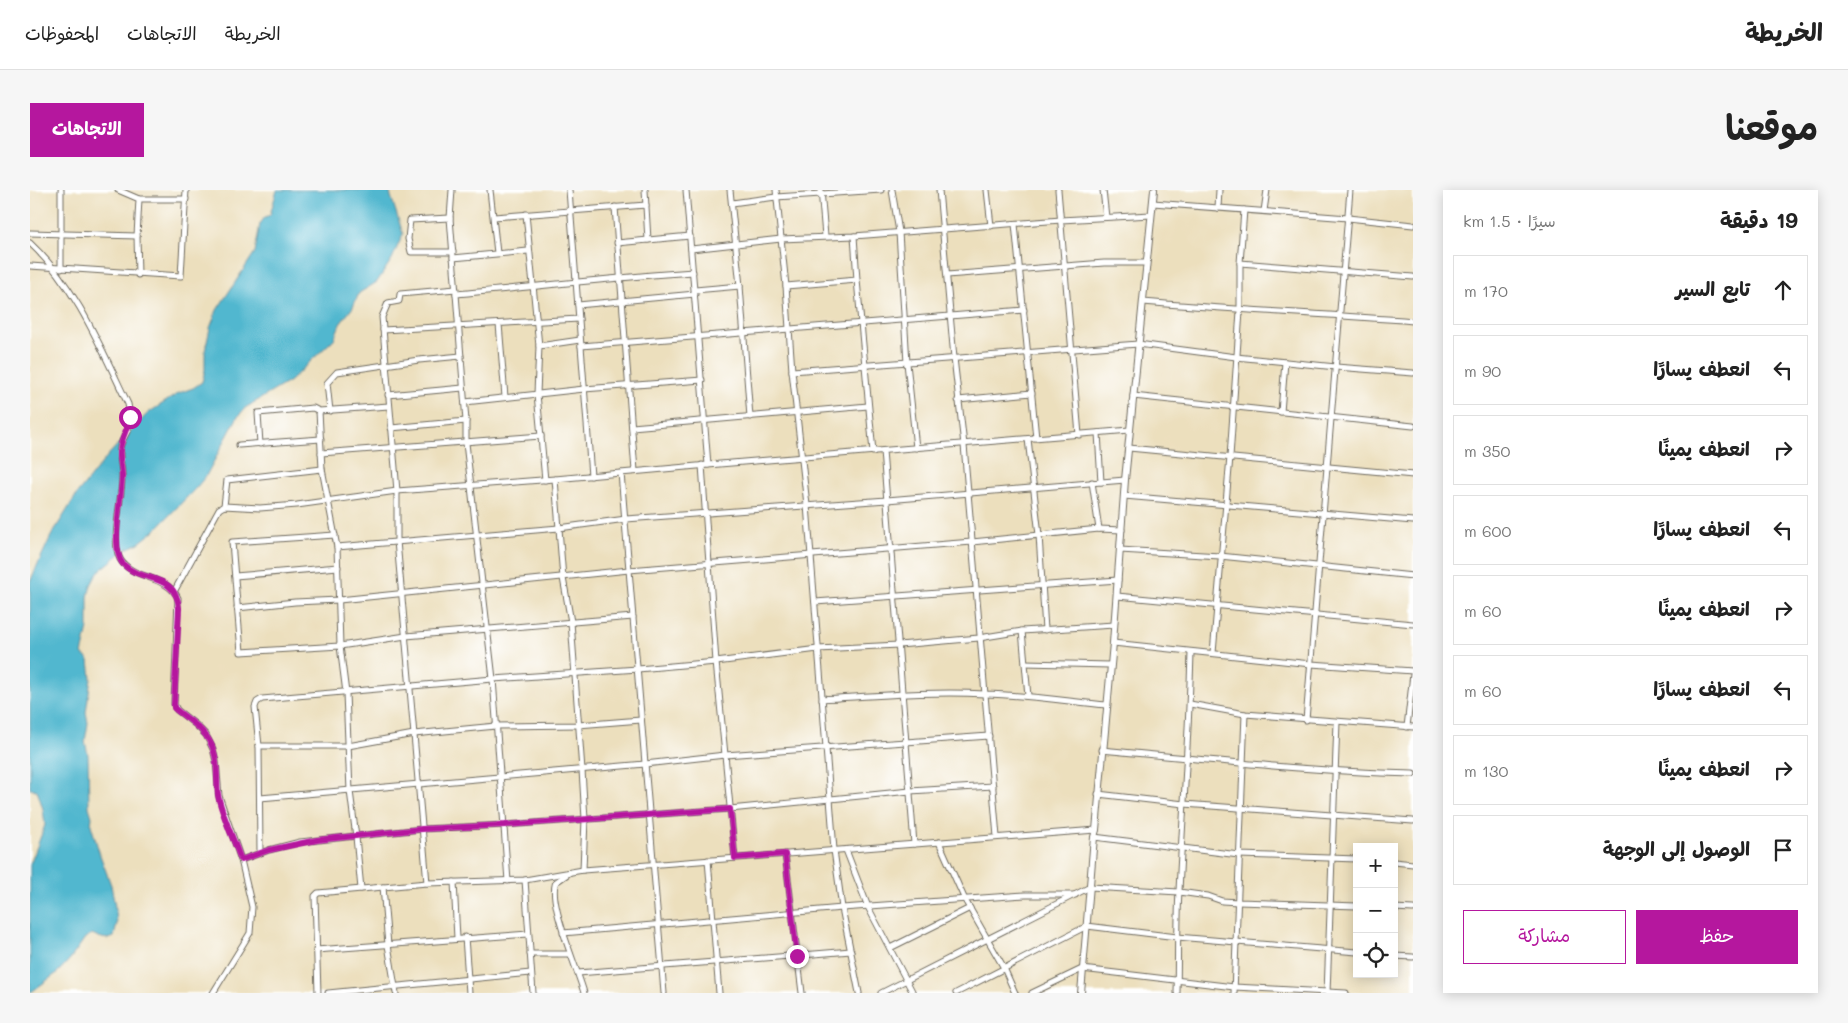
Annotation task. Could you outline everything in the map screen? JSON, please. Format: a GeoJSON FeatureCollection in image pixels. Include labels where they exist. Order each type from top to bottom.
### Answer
{"type":"FeatureCollection","features":[{"type":"Feature","properties":{"kind":"street"},"geometry":{"type":"LineString","coordinates":[[60,269],[61,190]]}},
{"type":"Feature","properties":{"kind":"street"},"geometry":{"type":"LineString","coordinates":[[118,190],[139,199],[186,199]]}},
{"type":"Feature","properties":{"kind":"street"},"geometry":{"type":"LineString","coordinates":[[30,266],[138,275],[181,276],[186,190]]}},
{"type":"Feature","properties":{"kind":"street"},"geometry":{"type":"LineString","coordinates":[[452,190],[450,218],[465,402],[466,442],[493,679],[508,881]]}},
{"type":"Feature","properties":{"kind":"street"},"geometry":{"type":"LineString","coordinates":[[490,190],[497,253]]}},
{"type":"Feature","properties":{"kind":"street"},"geometry":{"type":"LineString","coordinates":[[569,190],[591,476]]}},
{"type":"Feature","properties":{"kind":"street"},"geometry":{"type":"LineString","coordinates":[[645,190],[648,240]]}},
{"type":"Feature","properties":{"kind":"street"},"geometry":{"type":"LineString","coordinates":[[686,190],[702,380],[706,513],[716,662],[735,858]]}},
{"type":"Feature","properties":{"kind":"street"},"geometry":{"type":"LineString","coordinates":[[730,190],[740,286],[750,417]]}},
{"type":"Feature","properties":{"kind":"street"},"geometry":{"type":"LineString","coordinates":[[776,190],[790,329],[792,372],[808,505],[834,850],[842,908],[859,993]]}},
{"type":"Feature","properties":{"kind":"street"},"geometry":{"type":"LineString","coordinates":[[732,203],[821,192],[881,190]]}},
{"type":"Feature","properties":{"kind":"street"},"geometry":{"type":"LineString","coordinates":[[892,190],[898,232],[907,363],[916,448]]}},
{"type":"Feature","properties":{"kind":"street"},"geometry":{"type":"LineString","coordinates":[[939,190],[958,400],[964,445],[997,837]]}},
{"type":"Feature","properties":{"kind":"street"},"geometry":{"type":"LineString","coordinates":[[987,190],[991,226]]}},
{"type":"Feature","properties":{"kind":"street"},"geometry":{"type":"LineString","coordinates":[[1058,190],[1079,435]]}},
{"type":"Feature","properties":{"kind":"street"},"geometry":{"type":"LineString","coordinates":[[1103,190],[1106,218]]}},
{"type":"Feature","properties":{"kind":"street"},"geometry":{"type":"LineString","coordinates":[[1080,993],[1113,643],[1125,480],[1154,190]]}},
{"type":"Feature","properties":{"kind":"street"},"geometry":{"type":"LineString","coordinates":[[1218,208],[1219,190]]}},
{"type":"Feature","properties":{"kind":"street"},"geometry":{"type":"LineString","coordinates":[[1264,211],[1267,190]]}},
{"type":"Feature","properties":{"kind":"street"},"geometry":{"type":"LineString","coordinates":[[1306,720],[1324,513],[1326,466],[1345,271],[1350,190]]}},
{"type":"Feature","properties":{"kind":"street"},"geometry":{"type":"LineString","coordinates":[[821,192],[825,236]]}},
{"type":"Feature","properties":{"kind":"street"},"geometry":{"type":"LineString","coordinates":[[138,275],[137,236],[139,199]]}},
{"type":"Feature","properties":{"kind":"street"},"geometry":{"type":"LineString","coordinates":[[1153,203],[1413,224]]}},
{"type":"Feature","properties":{"kind":"street"},"geometry":{"type":"LineString","coordinates":[[494,217],[646,205]]}},
{"type":"Feature","properties":{"kind":"street"},"geometry":{"type":"LineString","coordinates":[[615,207],[635,471]]}},
{"type":"Feature","properties":{"kind":"street"},"geometry":{"type":"LineString","coordinates":[[1212,653],[1230,457],[1240,310],[1240,263],[1244,210]]}},
{"type":"Feature","properties":{"kind":"street"},"geometry":{"type":"LineString","coordinates":[[526,214],[528,251],[539,346],[537,394],[545,480]]}},
{"type":"Feature","properties":{"kind":"street"},"geometry":{"type":"LineString","coordinates":[[691,249],[782,239],[854,236],[1151,215]]}},
{"type":"Feature","properties":{"kind":"street"},"geometry":{"type":"LineString","coordinates":[[450,218],[410,220],[408,239],[411,252],[453,255],[528,251]]}},
{"type":"Feature","properties":{"kind":"street"},"geometry":{"type":"LineString","coordinates":[[1015,224],[1036,438]]}},
{"type":"Feature","properties":{"kind":"street"},"geometry":{"type":"LineString","coordinates":[[30,233],[137,236]]}},
{"type":"Feature","properties":{"kind":"street"},"geometry":{"type":"LineString","coordinates":[[617,243],[690,236]]}},
{"type":"Feature","properties":{"kind":"street"},"geometry":{"type":"LineString","coordinates":[[854,236],[872,452]]}},
{"type":"Feature","properties":{"kind":"street"},"geometry":{"type":"LineString","coordinates":[[30,243],[47,260],[76,300],[128,404],[129,423],[120,448],[122,475],[116,532],[118,556],[123,564],[130,569],[175,590],[178,598],[174,708],[206,735],[213,749],[216,761],[218,796],[241,860],[252,906],[250,933],[213,993]]}},
{"type":"Feature","properties":{"kind":"street"},"geometry":{"type":"LineString","coordinates":[[947,275],[1104,263],[1146,263]]}},
{"type":"Feature","properties":{"kind":"street"},"geometry":{"type":"LineString","coordinates":[[1240,263],[1413,277]]}},
{"type":"Feature","properties":{"kind":"street"},"geometry":{"type":"LineString","coordinates":[[426,883],[411,686],[397,541],[397,491],[394,448],[385,364],[382,317],[388,303],[399,301],[400,294],[533,287],[620,277],[693,272]]}},
{"type":"Feature","properties":{"kind":"street"},"geometry":{"type":"LineString","coordinates":[[786,286],[857,280]]}},
{"type":"Feature","properties":{"kind":"street"},"geometry":{"type":"LineString","coordinates":[[578,304],[740,286]]}},
{"type":"Feature","properties":{"kind":"street"},"geometry":{"type":"LineString","coordinates":[[1143,302],[1413,322]]}},
{"type":"Feature","properties":{"kind":"street"},"geometry":{"type":"LineString","coordinates":[[539,346],[580,343],[626,343],[1024,310]]}},
{"type":"Feature","properties":{"kind":"street"},"geometry":{"type":"LineString","coordinates":[[383,330],[579,319]]}},
{"type":"Feature","properties":{"kind":"street"},"geometry":{"type":"LineString","coordinates":[[499,324],[505,397]]}},
{"type":"Feature","properties":{"kind":"street"},"geometry":{"type":"LineString","coordinates":[[792,372],[1138,344],[1236,357],[1413,373]]}},
{"type":"Feature","properties":{"kind":"street"},"geometry":{"type":"LineString","coordinates":[[330,411],[327,382],[337,372],[385,364],[461,356]]}},
{"type":"Feature","properties":{"kind":"street"},"geometry":{"type":"LineString","coordinates":[[1281,412],[1286,362]]}},
{"type":"Feature","properties":{"kind":"street"},"geometry":{"type":"LineString","coordinates":[[465,402],[584,389],[702,380]]}},
{"type":"Feature","properties":{"kind":"street"},"geometry":{"type":"LineString","coordinates":[[388,395],[463,388]]}},
{"type":"Feature","properties":{"kind":"street"},"geometry":{"type":"LineString","coordinates":[[958,400],[1032,393]]}},
{"type":"Feature","properties":{"kind":"street"},"geometry":{"type":"LineString","coordinates":[[1133,396],[1413,426]]}},
{"type":"Feature","properties":{"kind":"street"},"geometry":{"type":"LineString","coordinates":[[260,444],[258,413],[313,408],[319,411],[330,411],[389,406]]}},
{"type":"Feature","properties":{"kind":"street"},"geometry":{"type":"LineString","coordinates":[[632,426],[868,406]]}},
{"type":"Feature","properties":{"kind":"street"},"geometry":{"type":"LineString","coordinates":[[319,411],[322,470],[337,547],[340,646],[346,693],[350,791],[360,889]]}},
{"type":"Feature","properties":{"kind":"street"},"geometry":{"type":"LineString","coordinates":[[392,428],[466,421]]}},
{"type":"Feature","properties":{"kind":"street"},"geometry":{"type":"LineString","coordinates":[[175,590],[219,509],[224,506],[260,508],[329,501],[397,491],[555,480],[635,471],[1130,430]]}},
{"type":"Feature","properties":{"kind":"street"},"geometry":{"type":"LineString","coordinates":[[1098,433],[1101,482]]}},
{"type":"Feature","properties":{"kind":"street"},"geometry":{"type":"LineString","coordinates":[[321,453],[541,436]]}},
{"type":"Feature","properties":{"kind":"street"},"geometry":{"type":"LineString","coordinates":[[239,445],[321,439]]}},
{"type":"Feature","properties":{"kind":"street"},"geometry":{"type":"LineString","coordinates":[[1028,439],[1039,535],[1045,630]]}},
{"type":"Feature","properties":{"kind":"street"},"geometry":{"type":"LineString","coordinates":[[1128,448],[1413,475]]}},
{"type":"Feature","properties":{"kind":"street"},"geometry":{"type":"LineString","coordinates":[[883,451],[914,844]]}},
{"type":"Feature","properties":{"kind":"street"},"geometry":{"type":"LineString","coordinates":[[224,506],[228,480],[322,470]]}},
{"type":"Feature","properties":{"kind":"street"},"geometry":{"type":"LineString","coordinates":[[621,473],[664,993]]}},
{"type":"Feature","properties":{"kind":"street"},"geometry":{"type":"LineString","coordinates":[[555,480],[563,578],[571,622],[582,770],[585,819],[583,870]]}},
{"type":"Feature","properties":{"kind":"street"},"geometry":{"type":"LineString","coordinates":[[337,547],[477,536],[626,519],[1125,480]]}},
{"type":"Feature","properties":{"kind":"street"},"geometry":{"type":"LineString","coordinates":[[1092,482],[1099,529]]}},
{"type":"Feature","properties":{"kind":"street"},"geometry":{"type":"LineString","coordinates":[[1124,496],[1413,521]]}},
{"type":"Feature","properties":{"kind":"street"},"geometry":{"type":"LineString","coordinates":[[237,608],[338,600],[629,570],[972,542],[1099,529],[1122,530]]}},
{"type":"Feature","properties":{"kind":"street"},"geometry":{"type":"LineString","coordinates":[[335,535],[232,542],[241,652],[340,646],[406,636],[633,617]]}},
{"type":"Feature","properties":{"kind":"street"},"geometry":{"type":"LineString","coordinates":[[1120,550],[1220,556],[1413,576]]}},
{"type":"Feature","properties":{"kind":"street"},"geometry":{"type":"LineString","coordinates":[[235,576],[338,567]]}},
{"type":"Feature","properties":{"kind":"street"},"geometry":{"type":"LineString","coordinates":[[815,602],[1118,580]]}},
{"type":"Feature","properties":{"kind":"street"},"geometry":{"type":"LineString","coordinates":[[1117,596],[1413,624]]}},
{"type":"Feature","properties":{"kind":"street"},"geometry":{"type":"LineString","coordinates":[[260,853],[259,746],[255,707],[257,702],[262,700],[493,679],[716,662],[818,650],[979,638],[1022,631],[1114,626]]}},
{"type":"Feature","properties":{"kind":"street"},"geometry":{"type":"LineString","coordinates":[[1022,631],[1028,696]]}},
{"type":"Feature","properties":{"kind":"street"},"geometry":{"type":"LineString","coordinates":[[1113,643],[1413,673],[1410,727],[1245,714],[1190,704]]}},
{"type":"Feature","properties":{"kind":"street"},"geometry":{"type":"LineString","coordinates":[[1177,993],[1177,937],[1185,758],[1190,704],[1191,652]]}},
{"type":"Feature","properties":{"kind":"street"},"geometry":{"type":"LineString","coordinates":[[1025,663],[1110,665]]}},
{"type":"Feature","properties":{"kind":"street"},"geometry":{"type":"LineString","coordinates":[[822,699],[902,694],[984,694],[1028,696],[1107,705]]}},
{"type":"Feature","properties":{"kind":"street"},"geometry":{"type":"LineString","coordinates":[[1234,990],[1245,714]]}},
{"type":"Feature","properties":{"kind":"street"},"geometry":{"type":"LineString","coordinates":[[259,746],[348,746],[414,734],[496,726],[578,725],[641,720]]}},
{"type":"Feature","properties":{"kind":"street"},"geometry":{"type":"LineString","coordinates":[[1327,992],[1337,722]]}},
{"type":"Feature","properties":{"kind":"street"},"geometry":{"type":"LineString","coordinates":[[260,798],[582,770],[725,755],[989,736]]}},
{"type":"Feature","properties":{"kind":"street"},"geometry":{"type":"LineString","coordinates":[[1102,750],[1335,772],[1413,774]]}},
{"type":"Feature","properties":{"kind":"street"},"geometry":{"type":"LineString","coordinates":[[241,860],[300,842],[422,829],[730,809],[910,791],[993,786]]}},
{"type":"Feature","properties":{"kind":"street"},"geometry":{"type":"LineString","coordinates":[[1098,794],[1184,804],[1413,821]]}},
{"type":"Feature","properties":{"kind":"street"},"geometry":{"type":"LineString","coordinates":[[318,993],[316,894],[426,883],[525,880],[583,870],[997,837],[1094,834],[1238,855],[1353,859]]}},
{"type":"Feature","properties":{"kind":"street"},"geometry":{"type":"LineString","coordinates":[[940,842],[965,900],[1004,968],[1015,993]]}},
{"type":"Feature","properties":{"kind":"street"},"geometry":{"type":"LineString","coordinates":[[846,850],[868,907],[913,993]]}},
{"type":"Feature","properties":{"kind":"street"},"geometry":{"type":"LineString","coordinates":[[785,854],[802,993]]}},
{"type":"Feature","properties":{"kind":"street"},"geometry":{"type":"LineString","coordinates":[[708,860],[720,993]]}},
{"type":"Feature","properties":{"kind":"street"},"geometry":{"type":"LineString","coordinates":[[1398,862],[1413,864]]}},
{"type":"Feature","properties":{"kind":"street"},"geometry":{"type":"LineString","coordinates":[[571,872],[556,882],[554,887],[563,933],[584,993]]}},
{"type":"Feature","properties":{"kind":"street"},"geometry":{"type":"LineString","coordinates":[[525,880],[533,993]]}},
{"type":"Feature","properties":{"kind":"street"},"geometry":{"type":"LineString","coordinates":[[454,882],[457,938]]}},
{"type":"Feature","properties":{"kind":"street"},"geometry":{"type":"LineString","coordinates":[[383,887],[388,945],[396,993]]}},
{"type":"Feature","properties":{"kind":"street"},"geometry":{"type":"LineString","coordinates":[[881,993],[1090,887],[1179,892],[1208,896],[1222,901],[1353,906]]}},
{"type":"Feature","properties":{"kind":"street"},"geometry":{"type":"LineString","coordinates":[[563,933],[792,914],[842,908],[1042,895],[1075,895]]}},
{"type":"Feature","properties":{"kind":"street"},"geometry":{"type":"LineString","coordinates":[[890,948],[970,908]]}},
{"type":"Feature","properties":{"kind":"street"},"geometry":{"type":"LineString","coordinates":[[1398,908],[1413,909]]}},
{"type":"Feature","properties":{"kind":"street"},"geometry":{"type":"LineString","coordinates":[[956,993],[1087,926],[1177,937],[1353,952]]}},
{"type":"Feature","properties":{"kind":"street"},"geometry":{"type":"LineString","coordinates":[[316,950],[465,937],[528,934]]}},
{"type":"Feature","properties":{"kind":"street"},"geometry":{"type":"LineString","coordinates":[[465,937],[469,993]]}},
{"type":"Feature","properties":{"kind":"street"},"geometry":{"type":"LineString","coordinates":[[578,973],[851,951]]}},
{"type":"Feature","properties":{"kind":"street"},"geometry":{"type":"LineString","coordinates":[[530,954],[570,954]]}},
{"type":"Feature","properties":{"kind":"street"},"geometry":{"type":"LineString","coordinates":[[1398,956],[1413,957]]}},
{"type":"Feature","properties":{"kind":"street"},"geometry":{"type":"LineString","coordinates":[[1032,993],[1082,969],[1234,990],[1346,993]]}},
{"type":"Feature","properties":{"kind":"street"},"geometry":{"type":"LineString","coordinates":[[328,993],[531,973]]}},
{"type":"Feature","properties":{"kind":"water"},"geometry":{"type":"Polygon","coordinates":[[[277,190],[389,190],[403,234],[392,259],[377,282],[359,293],[353,307],[340,324],[334,339],[290,381],[245,408],[237,418],[206,476],[195,489],[154,531],[139,543],[126,549],[98,572],[91,585],[88,597],[88,628],[82,654],[89,660],[91,678],[86,712],[88,723],[85,741],[88,755],[89,807],[92,817],[91,825],[111,885],[117,924],[114,937],[105,939],[92,934],[85,938],[71,958],[57,973],[30,993],[30,865],[45,825],[43,809],[37,790],[30,789],[30,582],[51,536],[77,494],[109,454],[148,413],[179,393],[193,388],[202,382],[205,370],[205,351],[210,328],[217,310],[255,252],[260,224],[265,217],[270,215],[277,190]]]}},
{"type":"Feature","properties":{"kind":"route"},"geometry":{"type":"LineString","coordinates":[[130,417],[128,430],[120,448],[122,475],[116,532],[118,556],[123,564],[130,569],[175,590],[179,608],[174,708],[196,725],[210,742],[216,761],[218,796],[241,860],[300,842],[422,829],[730,809],[735,858],[785,854],[797,956]]}}]}
